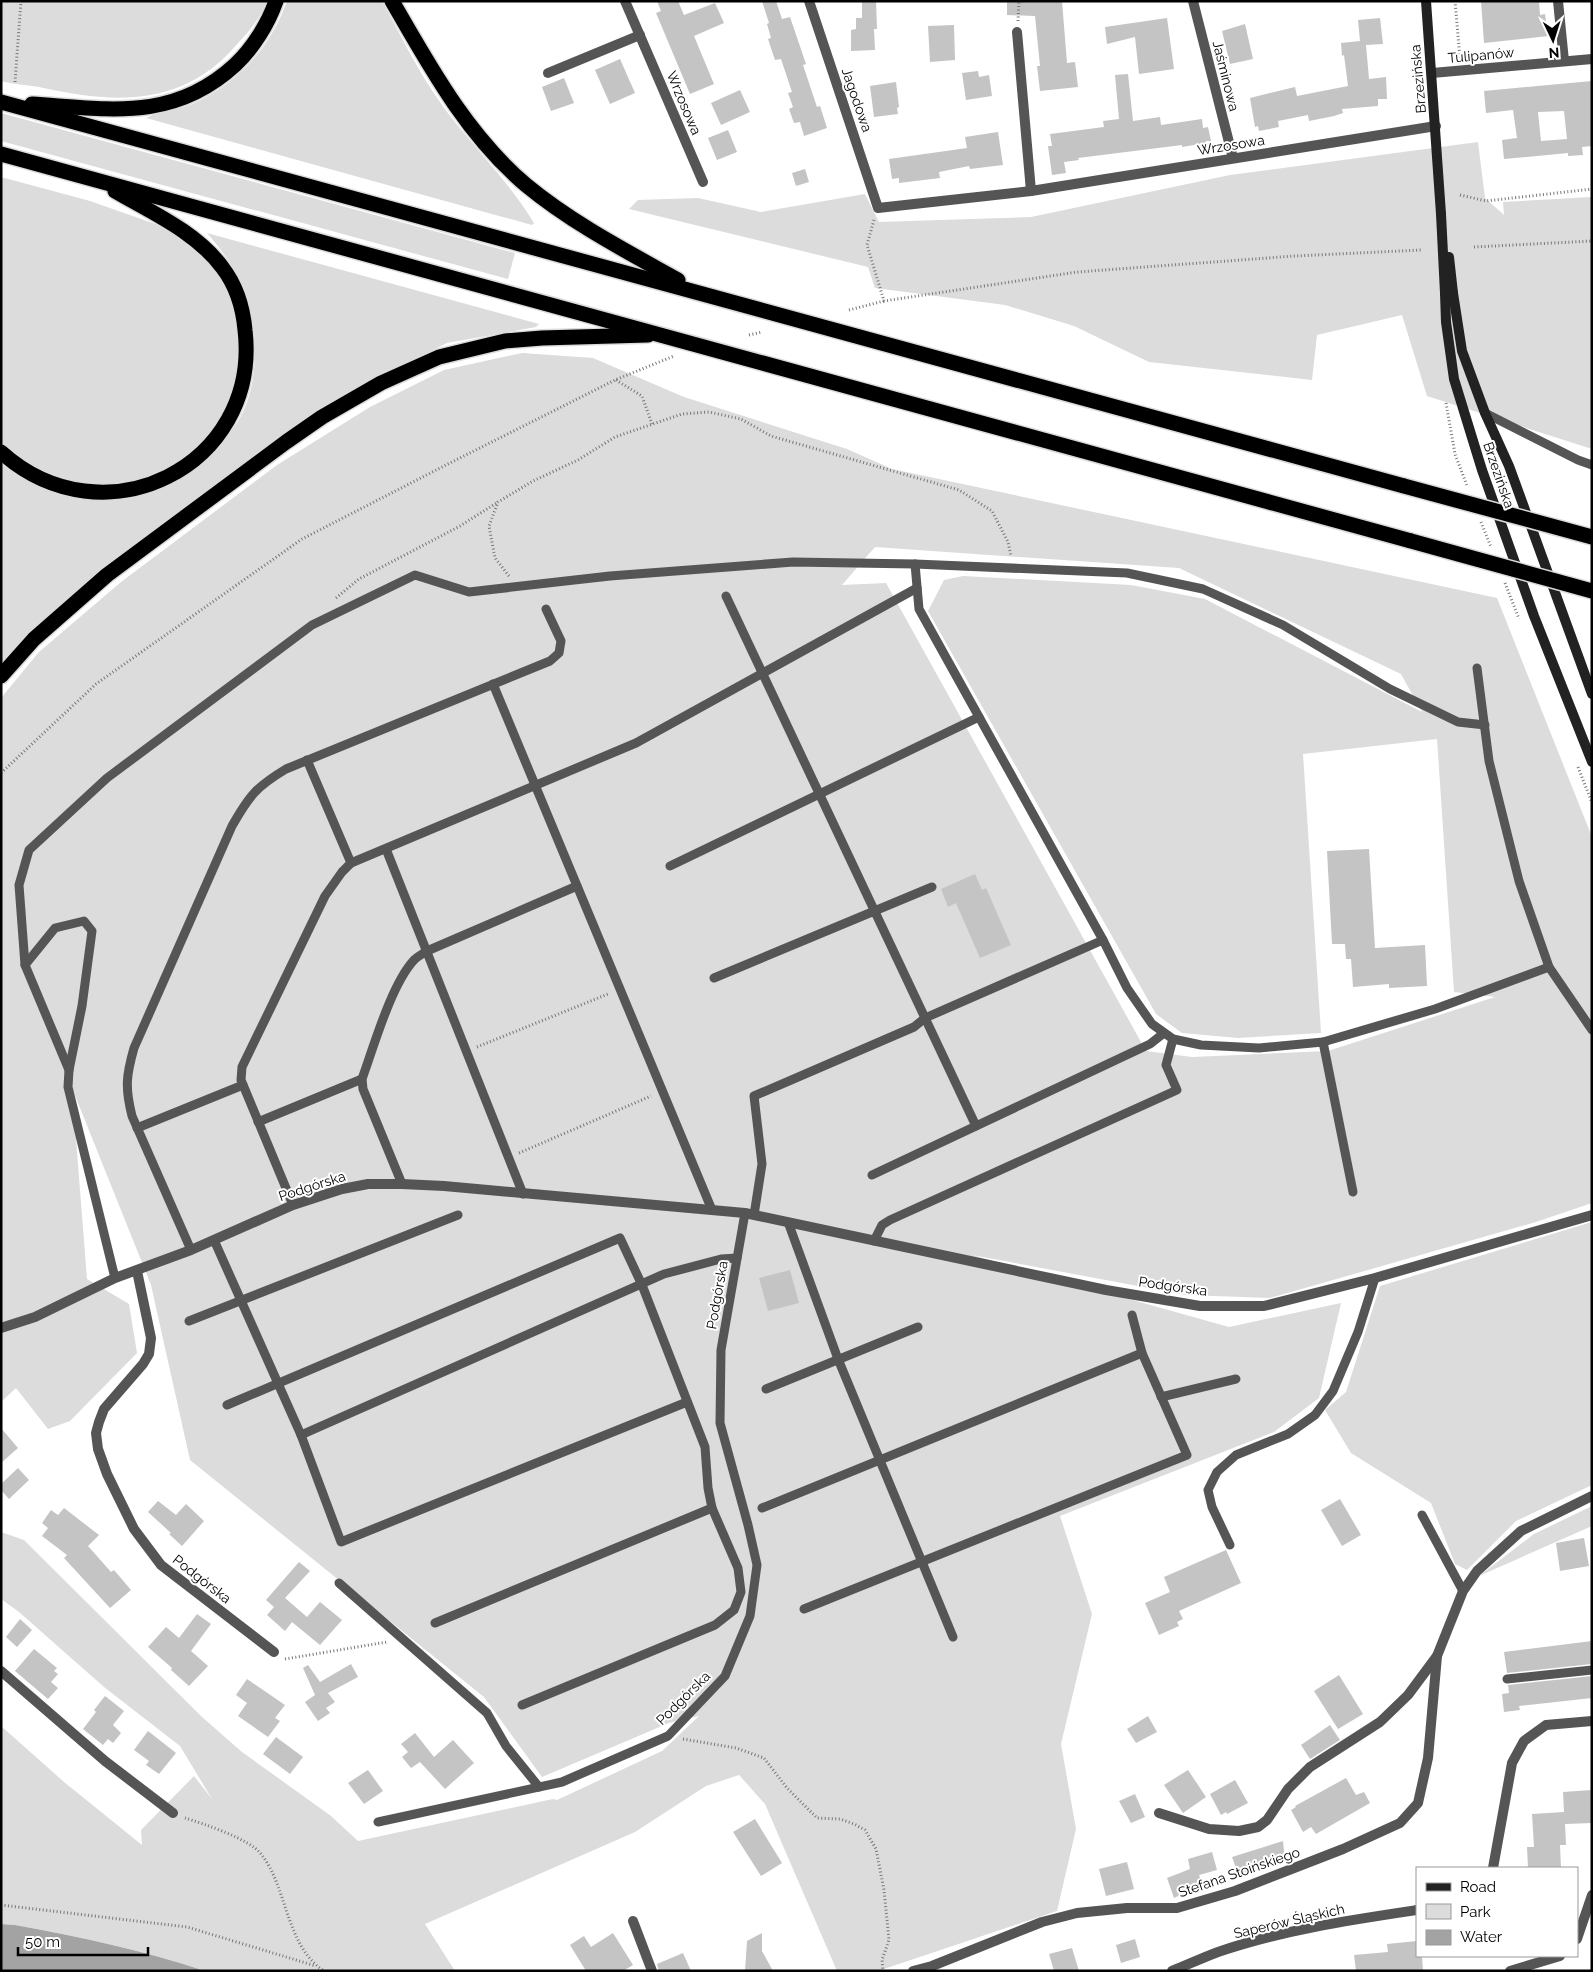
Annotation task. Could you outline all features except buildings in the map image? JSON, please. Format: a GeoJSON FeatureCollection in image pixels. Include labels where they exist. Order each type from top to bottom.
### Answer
{"type":"FeatureCollection","features":[{"type":"Feature","properties":{"kind":"highway"},"geometry":{"type":"LineString","coordinates":[[1,102],[112,109],[146,107],[176,102],[201,91],[242,58],[272,15],[276,1]]}},
{"type":"Feature","properties":{"kind":"highway"},"geometry":{"type":"LineString","coordinates":[[392,1],[440,84],[463,117],[495,154],[525,184],[575,221],[696,291]]}},
{"type":"Feature","properties":{"kind":"highway"},"geometry":{"type":"LineString","coordinates":[[1,102],[1592,537]]}},
{"type":"Feature","properties":{"kind":"highway"},"geometry":{"type":"LineString","coordinates":[[1,154],[662,334],[1592,591]]}},
{"type":"Feature","properties":{"kind":"highway"},"geometry":{"type":"LineString","coordinates":[[1,452],[37,476],[73,490],[121,492],[157,483],[172,476],[188,464],[215,438],[233,409],[244,377],[246,340],[240,302],[223,268],[205,249],[175,226],[96,180]]}},
{"type":"Feature","properties":{"kind":"highway"},"geometry":{"type":"LineString","coordinates":[[1,676],[34,639],[107,575],[286,442],[322,417],[381,383],[439,357],[505,341],[662,334]]}},
{"type":"Feature","properties":{"kind":"main road","name":"Brzezińska"},"geometry":{"type":"LineString","coordinates":[[1426,1],[1449,293],[1462,351],[1485,413],[1509,466],[1592,694]]}},
{"type":"Feature","properties":{"kind":"main road","name":"Brzezińska"},"geometry":{"type":"LineString","coordinates":[[1449,293],[1446,322],[1454,379],[1482,470],[1534,616],[1592,762]]}},
{"type":"Feature","properties":{"kind":"street","name":"Wrzosowa"},"geometry":{"type":"LineString","coordinates":[[625,1],[703,182]]}},
{"type":"Feature","properties":{"kind":"street","name":"Jagodowa"},"geometry":{"type":"LineString","coordinates":[[809,1],[878,208]]}},
{"type":"Feature","properties":{"kind":"street","name":"Jaśminowa"},"geometry":{"type":"LineString","coordinates":[[1192,1],[1233,158]]}},
{"type":"Feature","properties":{"kind":"street"},"geometry":{"type":"LineString","coordinates":[[1558,1],[1564,61]]}},
{"type":"Feature","properties":{"kind":"street"},"geometry":{"type":"LineString","coordinates":[[1017,32],[1031,192]]}},
{"type":"Feature","properties":{"kind":"street"},"geometry":{"type":"LineString","coordinates":[[548,73],[640,35]]}},
{"type":"Feature","properties":{"kind":"street","name":"Tulipanów"},"geometry":{"type":"LineString","coordinates":[[1432,73],[1592,59]]}},
{"type":"Feature","properties":{"kind":"street","name":"Wrzosowa"},"geometry":{"type":"LineString","coordinates":[[878,208],[1031,192],[1436,126]]}},
{"type":"Feature","properties":{"kind":"street","name":"Podgórska"},"geometry":{"type":"LineString","coordinates":[[1,1328],[35,1317],[115,1278],[191,1250],[292,1205],[342,1189],[368,1184],[402,1184],[750,1214],[1106,1290],[1200,1306],[1264,1306],[1375,1278],[1592,1215]]}},
{"type":"Feature","properties":{"kind":"street","name":"Podgórska"},"geometry":{"type":"LineString","coordinates":[[137,1271],[151,1338],[149,1354],[144,1364],[104,1409],[96,1433],[98,1450],[107,1474],[134,1529],[162,1565],[274,1652]]}},
{"type":"Feature","properties":{"kind":"street","name":"Stefana Stoińskiego"},"geometry":{"type":"LineString","coordinates":[[1160,1813],[1209,1829],[1239,1831],[1258,1827],[1267,1820],[1288,1789],[1310,1767],[1380,1722],[1408,1695],[1436,1656],[1463,1591],[1476,1571],[1521,1531],[1592,1496]]}},
{"type":"Feature","properties":{"kind":"street","name":"Stefana Stoińskiego"},"geometry":{"type":"LineString","coordinates":[[913,1971],[932,1966],[1042,1922],[1077,1913],[1127,1908],[1177,1908],[1235,1891],[1343,1849],[1400,1823],[1418,1803],[1428,1758],[1436,1656]]}},
{"type":"Feature","properties":{"kind":"street"},"geometry":{"type":"LineString","coordinates":[[1,1671],[105,1762],[173,1813]]}},
{"type":"Feature","properties":{"kind":"street"},"geometry":{"type":"LineString","coordinates":[[1493,1867],[1512,1763],[1524,1741],[1546,1725],[1592,1721]]}},
{"type":"Feature","properties":{"kind":"street"},"geometry":{"type":"LineString","coordinates":[[1578,1936],[1592,1895]]}},
{"type":"Feature","properties":{"kind":"street","name":"Saperów Śląskich"},"geometry":{"type":"LineString","coordinates":[[1172,1971],[1219,1952],[1276,1936],[1344,1921],[1416,1910]]}},
{"type":"Feature","properties":{"kind":"street"},"geometry":{"type":"LineString","coordinates":[[634,1921],[652,1971]]}},
{"type":"Feature","properties":{"kind":"street"},"geometry":{"type":"LineString","coordinates":[[1510,1971],[1557,1957]]}},
{"type":"Feature","properties":{"kind":"lane"},"geometry":{"type":"LineString","coordinates":[[1485,413],[1578,460],[1592,465]]}},
{"type":"Feature","properties":{"kind":"lane"},"geometry":{"type":"LineString","coordinates":[[69,1070],[25,965],[19,884],[29,850],[107,778],[312,626],[415,576],[469,592],[610,576],[793,562],[915,564],[1127,573],[1203,589],[1284,625],[1398,693],[1458,722],[1485,725]]}},
{"type":"Feature","properties":{"kind":"lane"},"geometry":{"type":"LineString","coordinates":[[915,564],[919,609],[1103,940],[1127,988],[1152,1024],[1173,1039],[1201,1045],[1259,1048],[1323,1042],[1435,1009],[1549,967]]}},
{"type":"Feature","properties":{"kind":"lane"},"geometry":{"type":"LineString","coordinates":[[292,1205],[241,1080],[242,1067],[325,896],[351,863],[636,743],[917,588]]}},
{"type":"Feature","properties":{"kind":"lane"},"geometry":{"type":"LineString","coordinates":[[726,596],[976,1126]]}},
{"type":"Feature","properties":{"kind":"lane"},"geometry":{"type":"LineString","coordinates":[[191,1250],[132,1116],[127,1095],[127,1073],[134,1048],[232,826],[246,801],[263,782],[286,769],[550,661],[559,653],[561,641],[546,609]]}},
{"type":"Feature","properties":{"kind":"lane"},"geometry":{"type":"LineString","coordinates":[[1477,668],[1489,761],[1519,881],[1549,967],[1592,1030]]}},
{"type":"Feature","properties":{"kind":"lane"},"geometry":{"type":"LineString","coordinates":[[493,684],[712,1210]]}},
{"type":"Feature","properties":{"kind":"lane"},"geometry":{"type":"LineString","coordinates":[[670,866],[980,717]]}},
{"type":"Feature","properties":{"kind":"lane"},"geometry":{"type":"LineString","coordinates":[[307,760],[351,863]]}},
{"type":"Feature","properties":{"kind":"lane"},"geometry":{"type":"LineString","coordinates":[[386,849],[523,1194]]}},
{"type":"Feature","properties":{"kind":"lane"},"geometry":{"type":"LineString","coordinates":[[402,1184],[363,1089],[362,1079],[388,1008],[406,971],[415,959],[427,951],[577,886]]}},
{"type":"Feature","properties":{"kind":"lane"},"geometry":{"type":"LineString","coordinates":[[714,978],[932,887]]}},
{"type":"Feature","properties":{"kind":"lane"},"geometry":{"type":"LineString","coordinates":[[25,965],[55,928],[84,921],[92,931],[82,1006],[69,1070],[68,1087],[115,1278]]}},
{"type":"Feature","properties":{"kind":"lane"},"geometry":{"type":"LineString","coordinates":[[750,1214],[762,1164],[754,1096],[914,1027],[925,1018],[1103,940]]}},
{"type":"Feature","properties":{"kind":"lane"},"geometry":{"type":"LineString","coordinates":[[872,1174],[1150,1044],[1164,1032]]}},
{"type":"Feature","properties":{"kind":"lane"},"geometry":{"type":"LineString","coordinates":[[874,1241],[882,1225],[890,1220],[1177,1090],[1166,1065],[1173,1039]]}},
{"type":"Feature","properties":{"kind":"lane"},"geometry":{"type":"LineString","coordinates":[[1323,1042],[1353,1192]]}},
{"type":"Feature","properties":{"kind":"lane"},"geometry":{"type":"LineString","coordinates":[[258,1122],[362,1079]]}},
{"type":"Feature","properties":{"kind":"lane"},"geometry":{"type":"LineString","coordinates":[[137,1128],[243,1085]]}},
{"type":"Feature","properties":{"kind":"lane"},"geometry":{"type":"LineString","coordinates":[[189,1321],[458,1214]]}},
{"type":"Feature","properties":{"kind":"lane","name":"Podgórska"},"geometry":{"type":"LineString","coordinates":[[378,1822],[562,1782],[668,1736],[725,1676],[750,1616],[757,1565],[720,1423],[721,1350],[737,1258],[750,1214]]}},
{"type":"Feature","properties":{"kind":"lane"},"geometry":{"type":"LineString","coordinates":[[788,1222],[838,1359],[953,1637]]}},
{"type":"Feature","properties":{"kind":"lane"},"geometry":{"type":"LineString","coordinates":[[227,1405],[620,1238],[642,1285],[705,1447],[708,1488],[712,1508],[738,1568],[742,1592],[734,1610],[715,1624],[522,1705]]}},
{"type":"Feature","properties":{"kind":"lane"},"geometry":{"type":"LineString","coordinates":[[214,1240],[301,1435],[341,1542],[687,1402]]}},
{"type":"Feature","properties":{"kind":"lane"},"geometry":{"type":"LineString","coordinates":[[301,1435],[664,1274],[720,1259],[737,1258]]}},
{"type":"Feature","properties":{"kind":"lane"},"geometry":{"type":"LineString","coordinates":[[1230,1545],[1212,1507],[1208,1490],[1217,1472],[1236,1455],[1288,1434],[1315,1415],[1333,1391],[1358,1332],[1375,1278]]}},
{"type":"Feature","properties":{"kind":"lane"},"geometry":{"type":"LineString","coordinates":[[804,1609],[1187,1455],[1142,1353],[1132,1316]]}},
{"type":"Feature","properties":{"kind":"lane"},"geometry":{"type":"LineString","coordinates":[[766,1389],[918,1327]]}},
{"type":"Feature","properties":{"kind":"lane"},"geometry":{"type":"LineString","coordinates":[[762,1508],[1142,1353]]}},
{"type":"Feature","properties":{"kind":"lane"},"geometry":{"type":"LineString","coordinates":[[1161,1397],[1236,1379]]}},
{"type":"Feature","properties":{"kind":"lane"},"geometry":{"type":"LineString","coordinates":[[434,1623],[712,1508]]}},
{"type":"Feature","properties":{"kind":"lane"},"geometry":{"type":"LineString","coordinates":[[1422,1515],[1463,1591]]}},
{"type":"Feature","properties":{"kind":"lane"},"geometry":{"type":"LineString","coordinates":[[339,1583],[487,1713],[506,1746],[539,1787]]}},
{"type":"Feature","properties":{"kind":"lane"},"geometry":{"type":"LineString","coordinates":[[1506,1680],[1592,1670]]}},
{"type":"Feature","properties":{"kind":"path"},"geometry":{"type":"LineString","coordinates":[[15,82],[20,1]]}},
{"type":"Feature","properties":{"kind":"path"},"geometry":{"type":"LineString","coordinates":[[1455,1],[1461,71]]}},
{"type":"Feature","properties":{"kind":"path"},"geometry":{"type":"LineString","coordinates":[[1460,195],[1486,201],[1592,189]]}},
{"type":"Feature","properties":{"kind":"path"},"geometry":{"type":"LineString","coordinates":[[878,208],[867,245],[884,301]]}},
{"type":"Feature","properties":{"kind":"path"},"geometry":{"type":"LineString","coordinates":[[1474,247],[1592,241]]}},
{"type":"Feature","properties":{"kind":"path"},"geometry":{"type":"LineString","coordinates":[[849,310],[884,301],[1076,272],[1295,256],[1422,250]]}},
{"type":"Feature","properties":{"kind":"path"},"geometry":{"type":"LineString","coordinates":[[748,336],[762,332]]}},
{"type":"Feature","properties":{"kind":"path"},"geometry":{"type":"LineString","coordinates":[[1,772],[96,684],[302,539],[615,380],[678,355]]}},
{"type":"Feature","properties":{"kind":"path"},"geometry":{"type":"LineString","coordinates":[[615,380],[642,396],[652,424]]}},
{"type":"Feature","properties":{"kind":"path"},"geometry":{"type":"LineString","coordinates":[[332,601],[359,578],[460,526],[533,481],[578,460],[615,437],[682,414],[709,412],[741,419],[771,436],[959,490],[992,511],[1008,542],[1013,569]]}},
{"type":"Feature","properties":{"kind":"path"},"geometry":{"type":"LineString","coordinates":[[498,502],[489,526],[495,558],[516,586]]}},
{"type":"Feature","properties":{"kind":"path"},"geometry":{"type":"LineString","coordinates":[[467,1051],[620,989]]}},
{"type":"Feature","properties":{"kind":"path"},"geometry":{"type":"LineString","coordinates":[[509,1157],[663,1091]]}},
{"type":"Feature","properties":{"kind":"path"},"geometry":{"type":"LineString","coordinates":[[274,1652],[286,1660],[403,1639]]}},
{"type":"Feature","properties":{"kind":"path"},"geometry":{"type":"LineString","coordinates":[[668,1736],[736,1748],[764,1758],[787,1788],[817,1818],[840,1819],[865,1830],[876,1850],[884,1890],[890,1940],[882,1960],[883,1971]]}},
{"type":"Feature","properties":{"kind":"path"},"geometry":{"type":"LineString","coordinates":[[173,1813],[236,1837],[261,1853],[273,1876],[297,1937],[316,1966]]}},
{"type":"Feature","properties":{"kind":"path"},"geometry":{"type":"LineString","coordinates":[[1,1905],[187,1927],[316,1966],[324,1971]]}},
{"type":"Feature","properties":{"kind":"green space"},"geometry":{"type":"Polygon","coordinates":[[[1,1],[267,1],[251,28],[218,64],[195,79],[172,90],[147,96],[122,98],[67,93],[1,81],[1,1]]]}},
{"type":"Feature","properties":{"kind":"green space"},"geometry":{"type":"Polygon","coordinates":[[[287,1],[382,1],[410,54],[442,105],[513,192],[534,223],[532,225],[146,118],[190,105],[207,97],[237,76],[250,63],[272,34],[287,1]]]}},
{"type":"Feature","properties":{"kind":"green space"},"geometry":{"type":"Polygon","coordinates":[[[1,113],[515,253],[508,279],[1,141],[1,113]]]}},
{"type":"Feature","properties":{"kind":"green space"},"geometry":{"type":"Polygon","coordinates":[[[1478,142],[1485,198],[1504,215],[1503,202],[1592,197],[1592,449],[1427,396],[1402,315],[1317,335],[1312,380],[1149,362],[1074,326],[1005,305],[875,288],[868,267],[629,209],[638,200],[698,198],[761,212],[865,194],[879,222],[1031,217],[1230,175],[1478,142]]]}},
{"type":"Feature","properties":{"kind":"green space"},"geometry":{"type":"Polygon","coordinates":[[[1,177],[90,201],[167,228],[199,251],[218,272],[232,292],[245,346],[227,417],[196,451],[150,479],[99,487],[50,477],[1,446],[1,177]]]}},
{"type":"Feature","properties":{"kind":"green space"},"geometry":{"type":"Polygon","coordinates":[[[207,233],[539,324],[536,327],[447,343],[356,389],[33,633],[7,656],[1,665],[1,464],[38,485],[55,492],[82,498],[109,498],[142,493],[172,482],[200,464],[237,423],[245,407],[254,369],[255,348],[250,308],[244,290],[233,268],[223,252],[207,233]]]}},
{"type":"Feature","properties":{"kind":"green space"},"geometry":{"type":"Polygon","coordinates":[[[522,353],[593,358],[684,397],[847,449],[892,469],[1497,598],[1592,837],[1592,1203],[1536,1222],[1270,1298],[1186,1295],[972,1255],[1229,1327],[1341,1303],[1319,1398],[1274,1432],[1060,1516],[1092,1614],[1061,1744],[1076,1829],[1057,1911],[878,1971],[837,1971],[765,1804],[739,1775],[706,1786],[635,1832],[425,1924],[455,1971],[205,1971],[111,1945],[63,1934],[1,1924],[1,1726],[64,1782],[142,1845],[141,1830],[194,1776],[212,1799],[180,1746],[104,1687],[19,1612],[1,1599],[1,1532],[24,1540],[202,1717],[242,1752],[331,1816],[358,1841],[553,1799],[557,1800],[662,1751],[699,1716],[669,1723],[542,1777],[484,1697],[190,1460],[151,1285],[72,1088],[87,1279],[129,1304],[137,1353],[70,1421],[48,1429],[16,1388],[1,1402],[1,698],[39,652],[121,582],[277,465],[370,407],[444,370],[522,353]],[[875,547],[842,585],[886,583],[1146,1051],[1192,1057],[1328,1051],[1495,997],[1454,992],[1437,739],[1303,754],[1321,1033],[1238,1038],[1182,1033],[1156,1014],[928,611],[944,580],[963,576],[1131,585],[1205,599],[1422,712],[1401,674],[1179,568],[875,547]]]}},
{"type":"Feature","properties":{"kind":"green space"},"geometry":{"type":"Polygon","coordinates":[[[1592,1222],[1592,1485],[1516,1521],[1467,1570],[1455,1564],[1431,1503],[1351,1453],[1325,1410],[1346,1392],[1380,1286],[1592,1222]]]}},
{"type":"Feature","properties":{"kind":"green space"},"geometry":{"type":"Polygon","coordinates":[[[1592,1506],[1592,1526],[1479,1576],[1534,1534],[1592,1506]]]}},
{"type":"Feature","properties":{"kind":"water"},"geometry":{"type":"Polygon","coordinates":[[[1,1924],[63,1934],[111,1945],[205,1971],[1,1971],[1,1924]]]}}]}
